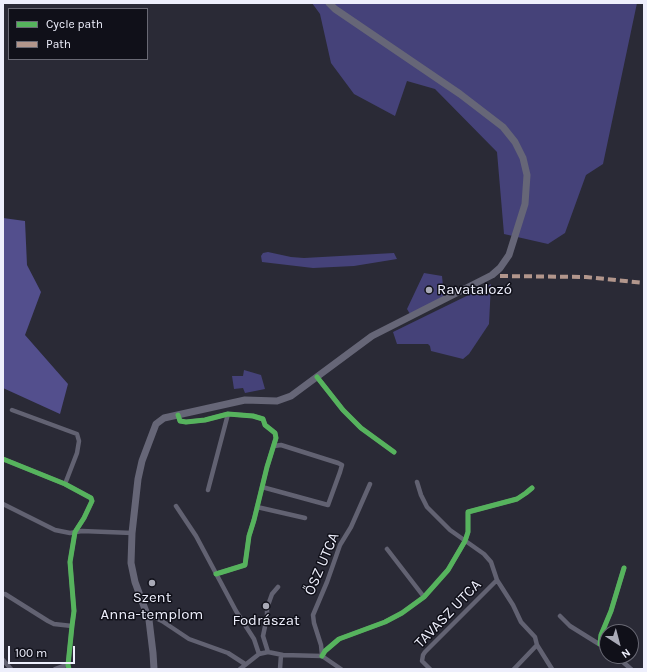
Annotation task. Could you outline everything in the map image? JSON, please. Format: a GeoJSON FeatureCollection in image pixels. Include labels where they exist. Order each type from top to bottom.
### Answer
{"type":"FeatureCollection","features":[{"type":"Feature","properties":{"kind":"main road"},"geometry":{"type":"LineString","coordinates":[[154,669],[147,614],[133,576],[131,563],[132,533],[138,479],[147,445],[156,424],[164,418],[245,400],[277,401],[296,393],[372,336],[481,282],[492,275],[500,268],[509,255],[525,204],[527,175],[523,158],[515,142],[503,127],[477,106],[335,9],[329,3]]}},
{"type":"Feature","properties":{"kind":"street"},"geometry":{"type":"LineString","coordinates":[[317,377],[343,410],[361,428],[394,452]]}},
{"type":"Feature","properties":{"kind":"street"},"geometry":{"type":"LineString","coordinates":[[12,410],[77,434],[79,441],[77,453],[65,484]]}},
{"type":"Feature","properties":{"kind":"street"},"geometry":{"type":"LineString","coordinates":[[178,415],[180,420],[186,422],[205,420],[228,414],[246,414],[263,419],[265,425],[276,435],[276,441],[267,467],[249,536],[245,565],[216,574]]}},
{"type":"Feature","properties":{"kind":"street"},"geometry":{"type":"LineString","coordinates":[[208,490],[228,414]]}},
{"type":"Feature","properties":{"kind":"street"},"geometry":{"type":"LineString","coordinates":[[262,487],[328,505],[342,465],[281,445],[274,446]]}},
{"type":"Feature","properties":{"kind":"street"},"geometry":{"type":"LineString","coordinates":[[3,459],[65,484],[91,498],[92,504],[79,528],[75,532],[70,562],[74,611],[69,667],[64,666],[55,669]]}},
{"type":"Feature","properties":{"kind":"street"},"geometry":{"type":"LineString","coordinates":[[417,482],[427,507],[450,530],[489,559],[494,567],[497,580],[521,622],[535,636],[537,645],[552,669]]}},
{"type":"Feature","properties":{"kind":"street","name":"ŐSZ UTCA"},"geometry":{"type":"LineString","coordinates":[[322,656],[321,645],[314,623],[314,615],[340,545],[351,526],[370,484]]}},
{"type":"Feature","properties":{"kind":"street"},"geometry":{"type":"LineString","coordinates":[[322,656],[325,651],[339,639],[385,622],[402,613],[424,597],[448,570],[465,541],[468,532],[468,512],[516,499],[532,488]]}},
{"type":"Feature","properties":{"kind":"street"},"geometry":{"type":"LineString","coordinates":[[3,504],[55,530],[70,533],[132,533]]}},
{"type":"Feature","properties":{"kind":"street"},"geometry":{"type":"LineString","coordinates":[[176,506],[196,536],[216,574],[254,639],[259,654]]}},
{"type":"Feature","properties":{"kind":"street"},"geometry":{"type":"LineString","coordinates":[[257,507],[305,518]]}},
{"type":"Feature","properties":{"kind":"street"},"geometry":{"type":"LineString","coordinates":[[387,549],[424,597]]}},
{"type":"Feature","properties":{"kind":"street"},"geometry":{"type":"LineString","coordinates":[[606,624],[611,612],[624,568]]}},
{"type":"Feature","properties":{"kind":"street","name":"TAVASZ UTCA"},"geometry":{"type":"LineString","coordinates":[[430,669],[422,661],[425,652],[497,580]]}},
{"type":"Feature","properties":{"kind":"street"},"geometry":{"type":"LineString","coordinates":[[268,652],[263,636],[268,617],[267,608],[272,594],[278,587]]}},
{"type":"Feature","properties":{"kind":"street"},"geometry":{"type":"LineString","coordinates":[[5,594],[54,624],[72,626]]}},
{"type":"Feature","properties":{"kind":"street"},"geometry":{"type":"LineString","coordinates":[[147,614],[162,621],[189,639],[228,653],[245,664]]}},
{"type":"Feature","properties":{"kind":"street"},"geometry":{"type":"LineString","coordinates":[[560,616],[570,626],[599,643]]}},
{"type":"Feature","properties":{"kind":"street"},"geometry":{"type":"LineString","coordinates":[[254,639],[263,636]]}},
{"type":"Feature","properties":{"kind":"street"},"geometry":{"type":"LineString","coordinates":[[514,669],[537,645]]}},
{"type":"Feature","properties":{"kind":"street"},"geometry":{"type":"LineString","coordinates":[[240,669],[259,654],[268,652],[322,656],[341,669]]}},
{"type":"Feature","properties":{"kind":"street"},"geometry":{"type":"LineString","coordinates":[[280,669],[281,654]]}},
{"type":"Feature","properties":{"kind":"street"},"geometry":{"type":"LineString","coordinates":[[3,660],[11,669]]}},
{"type":"Feature","properties":{"kind":"shaded area"},"geometry":{"type":"Polygon","coordinates":[[[312,3],[637,3],[603,164],[586,175],[565,233],[548,244],[504,234],[497,152],[435,89],[407,81],[395,116],[354,94],[331,63],[320,14],[312,3]]]}},
{"type":"Feature","properties":{"kind":"shaded area"},"geometry":{"type":"Polygon","coordinates":[[[3,218],[25,221],[27,265],[41,292],[25,335],[68,384],[60,414],[3,388],[3,218]]]}},
{"type":"Feature","properties":{"kind":"shaded area"},"geometry":{"type":"Polygon","coordinates":[[[268,252],[304,258],[394,253],[397,259],[354,266],[313,268],[262,262],[261,256],[263,253],[268,252]]]}},
{"type":"Feature","properties":{"kind":"shaded area"},"geometry":{"type":"Polygon","coordinates":[[[424,273],[442,276],[444,297],[410,314],[407,309],[424,273]]]}},
{"type":"Feature","properties":{"kind":"shaded area"},"geometry":{"type":"Polygon","coordinates":[[[491,284],[489,324],[469,354],[463,359],[431,351],[428,344],[397,344],[393,332],[491,284]]]}},
{"type":"Feature","properties":{"kind":"shaded area"},"geometry":{"type":"Polygon","coordinates":[[[244,370],[261,375],[265,389],[245,393],[243,388],[234,389],[232,376],[243,376],[244,370]]]}},
{"type":"Feature","properties":{"kind":"marked path"},"geometry":{"type":"LineString","coordinates":[[500,276],[586,277],[644,283]]}},
{"type":"Feature","properties":{"kind":"cycle path"},"geometry":{"type":"LineString","coordinates":[[317,377],[343,410],[361,428],[394,452]]}},
{"type":"Feature","properties":{"kind":"cycle path"},"geometry":{"type":"LineString","coordinates":[[178,415],[180,421],[186,422],[205,420],[228,414],[253,416],[263,419],[265,425],[275,433],[276,438],[249,536],[245,565],[216,574]]}},
{"type":"Feature","properties":{"kind":"cycle path"},"geometry":{"type":"LineString","coordinates":[[3,459],[65,484],[91,498],[92,501],[75,532],[70,562],[74,611],[68,665],[69,669]]}},
{"type":"Feature","properties":{"kind":"cycle path"},"geometry":{"type":"LineString","coordinates":[[322,656],[325,651],[339,639],[385,622],[402,613],[424,597],[448,570],[465,541],[468,532],[468,512],[517,499],[532,488]]}},
{"type":"Feature","properties":{"kind":"cycle path"},"geometry":{"type":"LineString","coordinates":[[606,624],[624,568]]}},
{"type":"Feature","properties":{"kind":"place","name":"Ravatalozó"},"geometry":{"type":"Point","coordinates":[429,290]}},
{"type":"Feature","properties":{"kind":"place","name":"Szent Anna-templom"},"geometry":{"type":"Point","coordinates":[152,583]}},
{"type":"Feature","properties":{"kind":"place","name":"Fodrászat"},"geometry":{"type":"Point","coordinates":[266,606]}}]}
